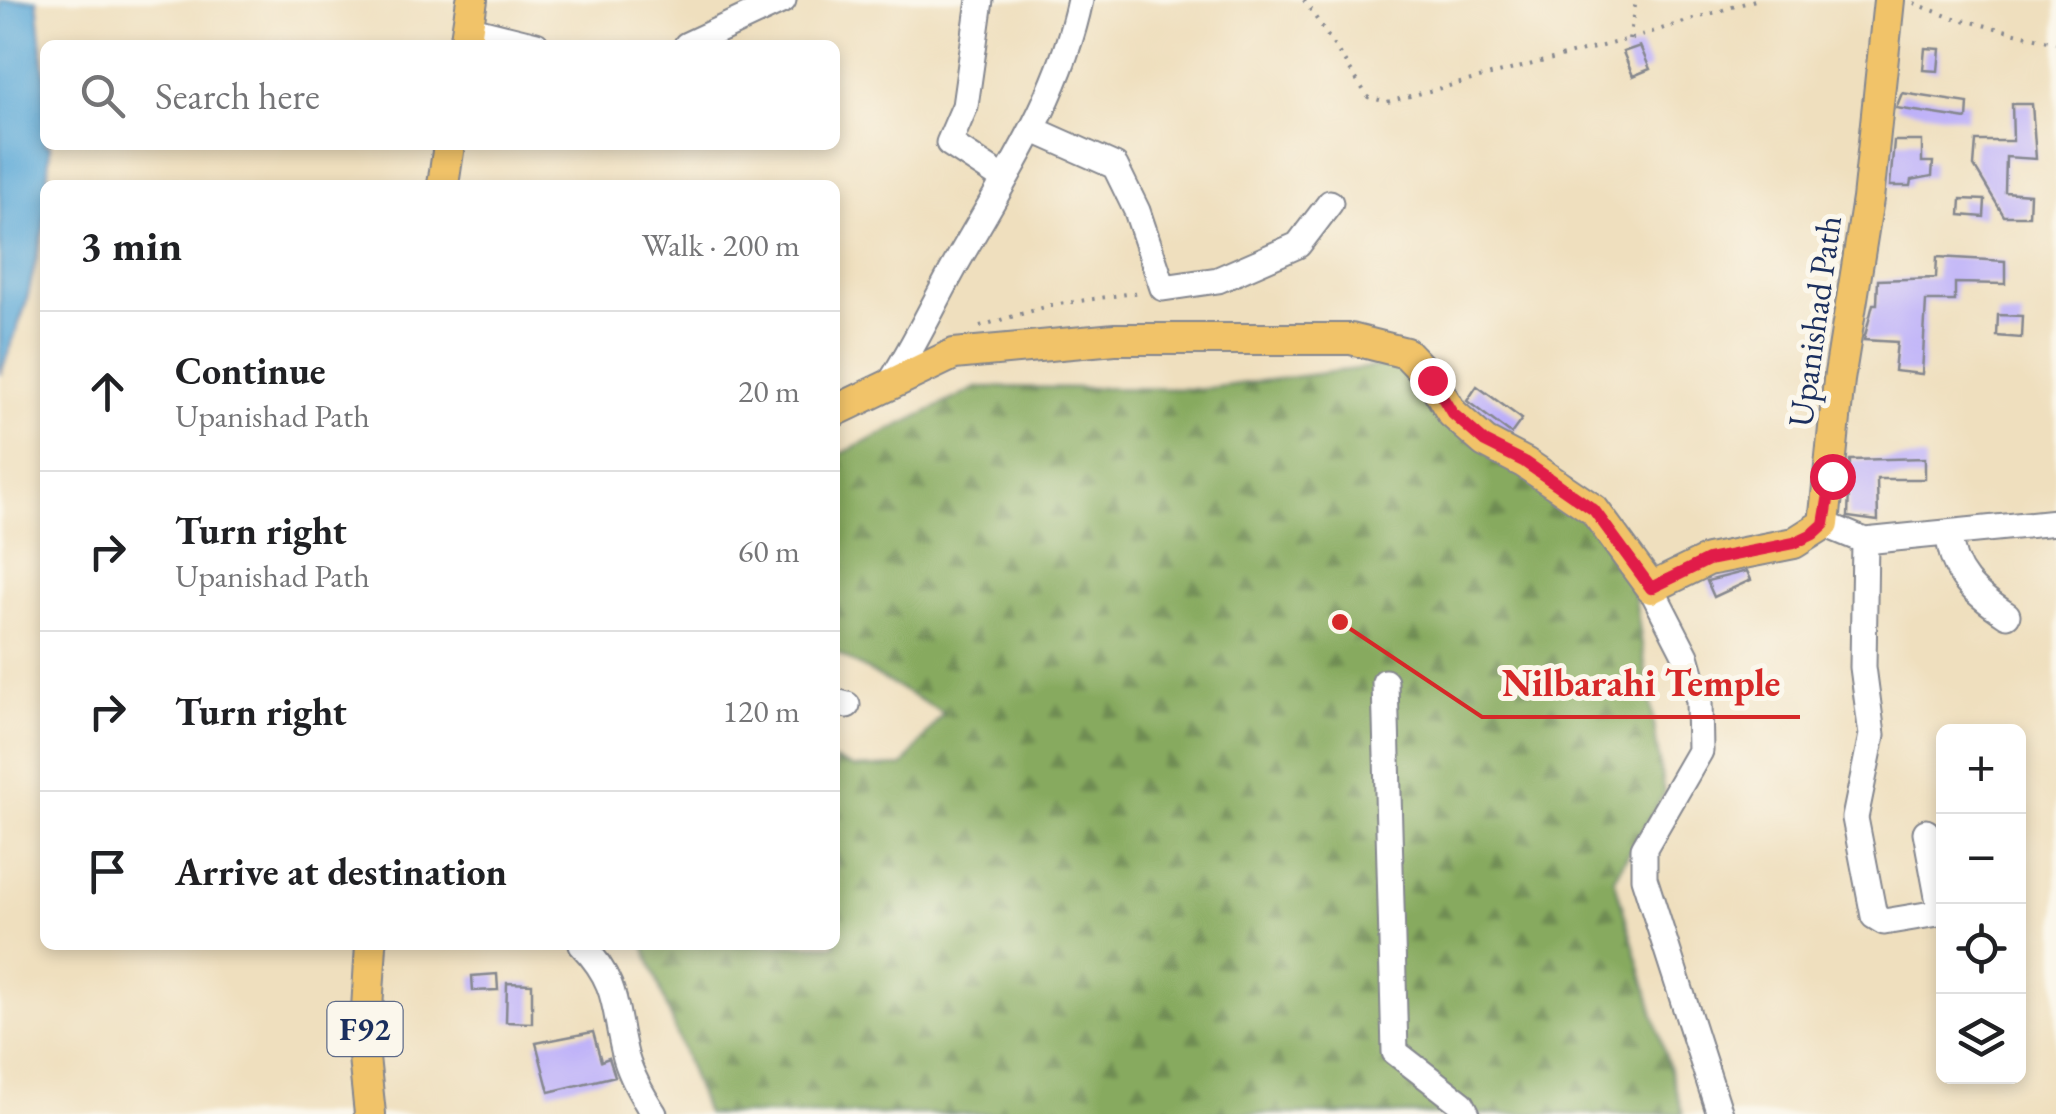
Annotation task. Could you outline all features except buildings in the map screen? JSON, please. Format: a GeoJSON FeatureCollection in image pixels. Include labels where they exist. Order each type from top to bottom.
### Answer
{"type":"FeatureCollection","features":[{"type":"Feature","properties":{"kind":"main road","name":"Upanishad Path"},"geometry":{"type":"LineString","coordinates":[[1824,524],[1839,380],[1868,199],[1889,0]]}},
{"type":"Feature","properties":{"kind":"main road"},"geometry":{"type":"LineString","coordinates":[[444,180],[448,150]]}},
{"type":"Feature","properties":{"kind":"main road"},"geometry":{"type":"LineString","coordinates":[[840,409],[954,354],[1115,338],[1351,338],[1406,353],[1432,380],[1452,413],[1485,442],[1525,462],[1594,510],[1651,588],[1708,560],[1794,543],[1824,524]]}},
{"type":"Feature","properties":{"kind":"main road","name":"F92"},"geometry":{"type":"LineString","coordinates":[[370,1114],[364,1057],[371,950]]}},
{"type":"Feature","properties":{"kind":"street"},"geometry":{"type":"LineString","coordinates":[[698,40],[783,0]]}},
{"type":"Feature","properties":{"kind":"street"},"geometry":{"type":"LineString","coordinates":[[980,0],[965,106],[949,144],[1004,179]]}},
{"type":"Feature","properties":{"kind":"street"},"geometry":{"type":"LineString","coordinates":[[889,385],[922,335],[934,302],[1034,130],[1067,53],[1080,0]]}},
{"type":"Feature","properties":{"kind":"street"},"geometry":{"type":"LineString","coordinates":[[468,24],[520,40]]}},
{"type":"Feature","properties":{"kind":"street"},"geometry":{"type":"LineString","coordinates":[[1034,130],[1115,166],[1137,210],[1163,288],[1218,280],[1298,246],[1330,203]]}},
{"type":"Feature","properties":{"kind":"street"},"geometry":{"type":"LineString","coordinates":[[1824,524],[1864,541],[2056,522]]}},
{"type":"Feature","properties":{"kind":"street"},"geometry":{"type":"LineString","coordinates":[[1949,535],[1950,556],[1959,574],[1979,596],[2007,615]]}},
{"type":"Feature","properties":{"kind":"street"},"geometry":{"type":"LineString","coordinates":[[1864,541],[1863,667],[1872,735],[1855,818],[1874,916],[1884,922],[1936,913]]}},
{"type":"Feature","properties":{"kind":"street"},"geometry":{"type":"LineString","coordinates":[[1651,588],[1686,656],[1699,701],[1700,750],[1644,848],[1644,878],[1720,1114]]}},
{"type":"Feature","properties":{"kind":"street"},"geometry":{"type":"LineString","coordinates":[[1385,682],[1396,1052],[1462,1104],[1467,1114]]}},
{"type":"Feature","properties":{"kind":"street"},"geometry":{"type":"LineString","coordinates":[[1926,832],[1940,904]]}},
{"type":"Feature","properties":{"kind":"street"},"geometry":{"type":"LineString","coordinates":[[586,950],[606,972],[622,1022],[626,1057],[654,1114]]}},
{"type":"Feature","properties":{"kind":"path"},"geometry":{"type":"LineString","coordinates":[[1304,0],[1368,98],[1387,102],[1629,39],[1755,0]]}},
{"type":"Feature","properties":{"kind":"path"},"geometry":{"type":"LineString","coordinates":[[1629,39],[1636,0]]}},
{"type":"Feature","properties":{"kind":"path"},"geometry":{"type":"LineString","coordinates":[[1905,0],[1947,16],[2056,43]]}},
{"type":"Feature","properties":{"kind":"path"},"geometry":{"type":"LineString","coordinates":[[979,326],[1052,305],[1163,288]]}},
{"type":"Feature","properties":{"kind":"green space"},"geometry":{"type":"Polygon","coordinates":[[[1402,363],[1509,437],[1629,557],[1664,794],[1614,878],[1683,1114],[706,1114],[646,950],[840,950],[840,762],[855,768],[903,766],[943,713],[840,655],[840,455],[978,387],[1201,389],[1402,363]]]}},
{"type":"Feature","properties":{"kind":"water"},"geometry":{"type":"Polygon","coordinates":[[[0,0],[37,0],[41,40],[40,150],[50,150],[47,180],[40,180],[40,244],[25,307],[0,375],[0,0]]]}},
{"type":"Feature","properties":{"kind":"place","name":"Nilbarahi Temple"},"geometry":{"type":"Point","coordinates":[1340,622]}},
{"type":"Feature","properties":{"kind":"route"},"geometry":{"type":"LineString","coordinates":[[1432,380],[1452,413],[1485,442],[1525,462],[1594,510],[1651,588],[1708,560],[1794,543],[1813,534],[1824,524],[1832,476]]}}]}
